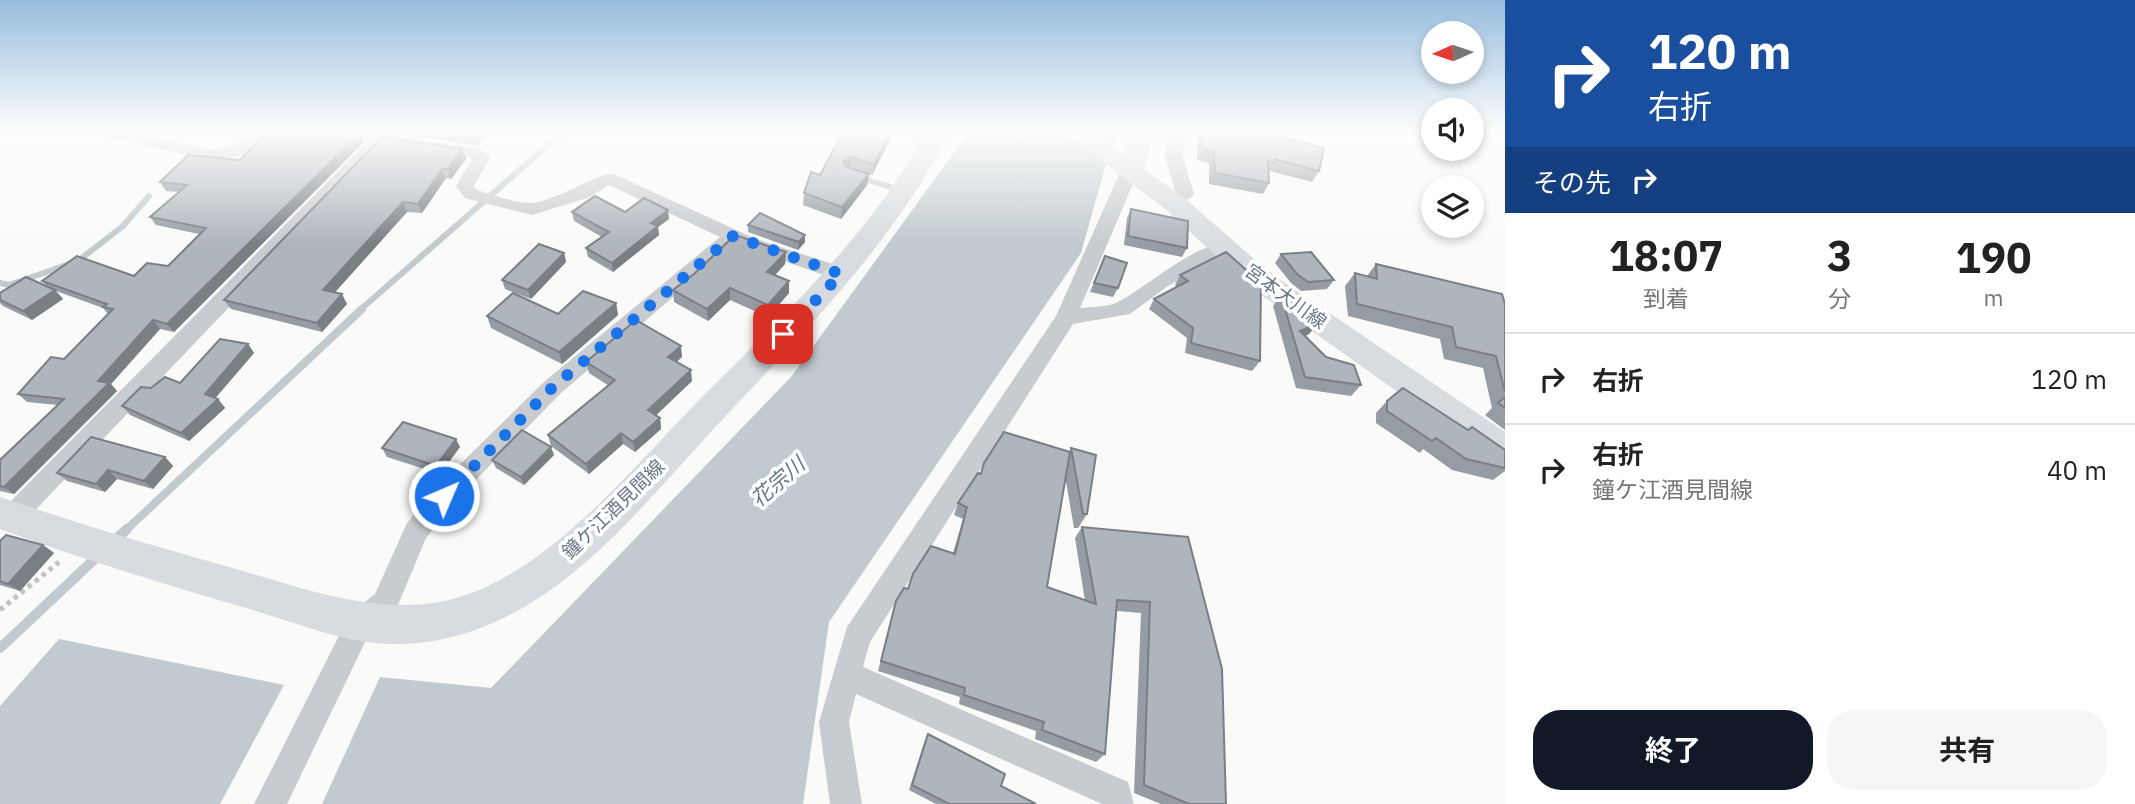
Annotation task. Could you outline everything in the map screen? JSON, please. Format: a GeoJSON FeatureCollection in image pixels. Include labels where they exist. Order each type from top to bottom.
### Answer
{"type":"FeatureCollection","features":[{"type":"Feature","properties":{"kind":"main road","name":"鐘ケ江酒見間線"},"geometry":{"type":"LineString","coordinates":[[6,515],[95,546],[360,624],[400,628],[444,623],[506,598],[549,570],[593,533],[841,274],[877,232],[904,191],[914,170]]}},
{"type":"Feature","properties":{"kind":"main road","name":"宮本大川線"},"geometry":{"type":"LineString","coordinates":[[1129,170],[1173,202],[1222,249],[1259,279],[1505,450]]}},
{"type":"Feature","properties":{"kind":"street"},"geometry":{"type":"LineString","coordinates":[[6,515],[350,170]]}},
{"type":"Feature","properties":{"kind":"street"},"geometry":{"type":"LineString","coordinates":[[474,170],[465,186],[471,194],[494,202],[532,209],[584,193],[608,178],[733,236],[841,274]]}},
{"type":"Feature","properties":{"kind":"street"},"geometry":{"type":"LineString","coordinates":[[846,804],[834,722],[857,637],[1066,318],[1123,170]]}},
{"type":"Feature","properties":{"kind":"street"},"geometry":{"type":"LineString","coordinates":[[1178,170],[1185,194]]}},
{"type":"Feature","properties":{"kind":"street"},"geometry":{"type":"LineString","coordinates":[[270,804],[360,624],[386,603],[416,531],[444,496],[553,387],[733,236]]}},
{"type":"Feature","properties":{"kind":"street"},"geometry":{"type":"LineString","coordinates":[[1066,318],[1123,309],[1161,281],[1222,249]]}},
{"type":"Feature","properties":{"kind":"street"},"geometry":{"type":"LineString","coordinates":[[861,681],[1117,793],[1118,804]]}},
{"type":"Feature","properties":{"kind":"lane"},"geometry":{"type":"LineString","coordinates":[[849,174],[904,191]]}},
{"type":"Feature","properties":{"kind":"path"},"geometry":{"type":"LineString","coordinates":[[0,610],[95,546]]}},
{"type":"Feature","properties":{"kind":"water","name":"花宗川"},"geometry":{"type":"Polygon","coordinates":[[[942,170],[1104,170],[1081,253],[829,622],[803,804],[322,804],[380,677],[491,688],[791,377],[942,170]]]}},
{"type":"Feature","properties":{"kind":"water"},"geometry":{"type":"Polygon","coordinates":[[[59,639],[284,685],[220,804],[0,804],[0,706],[59,639]]]}},
{"type":"Feature","properties":{"kind":"building"},"geometry":{"type":"Polygon","coordinates":[[[173,170],[323,170],[167,324],[153,320],[98,381],[109,383],[4,487],[0,486],[0,460],[64,399],[18,394],[51,357],[64,359],[113,309],[103,307],[107,304],[42,281],[77,256],[134,276],[147,263],[168,266],[206,228],[150,217],[187,185],[160,182],[173,170]]]}},
{"type":"Feature","properties":{"kind":"building"},"geometry":{"type":"Polygon","coordinates":[[[350,170],[442,170],[418,204],[403,202],[323,290],[342,294],[317,323],[224,300],[350,170]]]}},
{"type":"Feature","properties":{"kind":"building"},"geometry":{"type":"Polygon","coordinates":[[[823,170],[854,170],[869,174],[842,207],[804,193],[811,172],[820,175],[823,170]]]}},
{"type":"Feature","properties":{"kind":"building"},"geometry":{"type":"Polygon","coordinates":[[[1215,170],[1268,170],[1269,183],[1215,173],[1215,170]]]}},
{"type":"Feature","properties":{"kind":"building"},"geometry":{"type":"Polygon","coordinates":[[[595,196],[625,212],[644,198],[668,210],[651,223],[658,226],[612,263],[586,248],[609,232],[572,212],[595,196]]]}},
{"type":"Feature","properties":{"kind":"building"},"geometry":{"type":"Polygon","coordinates":[[[1131,209],[1188,221],[1187,248],[1128,236],[1131,209]]]}},
{"type":"Feature","properties":{"kind":"building"},"geometry":{"type":"Polygon","coordinates":[[[760,213],[805,235],[799,242],[748,225],[760,213]]]}},
{"type":"Feature","properties":{"kind":"building"},"geometry":{"type":"Polygon","coordinates":[[[735,235],[786,252],[767,272],[789,281],[768,305],[730,288],[707,309],[673,290],[694,274],[735,235]]]}},
{"type":"Feature","properties":{"kind":"building"},"geometry":{"type":"Polygon","coordinates":[[[539,244],[564,253],[528,290],[502,280],[539,244]]]}},
{"type":"Feature","properties":{"kind":"building"},"geometry":{"type":"Polygon","coordinates":[[[1226,252],[1261,283],[1260,361],[1191,343],[1193,328],[1154,299],[1188,281],[1180,275],[1226,252]]]}},
{"type":"Feature","properties":{"kind":"building"},"geometry":{"type":"Polygon","coordinates":[[[1311,252],[1334,280],[1308,282],[1297,274],[1281,254],[1311,252]]]}},
{"type":"Feature","properties":{"kind":"building"},"geometry":{"type":"Polygon","coordinates":[[[1105,256],[1127,263],[1118,288],[1094,283],[1105,256]]]}},
{"type":"Feature","properties":{"kind":"building"},"geometry":{"type":"Polygon","coordinates":[[[1376,264],[1502,294],[1505,304],[1505,392],[1496,356],[1456,347],[1452,327],[1357,304],[1355,273],[1377,279],[1376,264]]]}},
{"type":"Feature","properties":{"kind":"building"},"geometry":{"type":"Polygon","coordinates":[[[26,277],[55,290],[23,311],[0,300],[0,293],[26,277]]]}},
{"type":"Feature","properties":{"kind":"building"},"geometry":{"type":"Polygon","coordinates":[[[583,291],[616,303],[559,352],[487,316],[513,293],[558,314],[583,291]]]}},
{"type":"Feature","properties":{"kind":"building"},"geometry":{"type":"Polygon","coordinates":[[[1281,295],[1318,323],[1300,331],[1326,357],[1354,365],[1361,385],[1305,377],[1281,295]]]}},
{"type":"Feature","properties":{"kind":"building"},"geometry":{"type":"Polygon","coordinates":[[[636,320],[681,346],[668,357],[691,370],[648,410],[660,418],[633,442],[621,433],[586,464],[548,435],[615,380],[586,362],[636,320]]]}},
{"type":"Feature","properties":{"kind":"building"},"geometry":{"type":"Polygon","coordinates":[[[220,339],[248,344],[205,394],[218,399],[181,433],[122,406],[141,387],[151,388],[165,377],[180,383],[220,339]]]}},
{"type":"Feature","properties":{"kind":"building"},"geometry":{"type":"Polygon","coordinates":[[[1403,388],[1468,430],[1472,427],[1505,450],[1505,468],[1466,459],[1436,438],[1432,441],[1387,411],[1387,401],[1403,388]]]}},
{"type":"Feature","properties":{"kind":"building"},"geometry":{"type":"Polygon","coordinates":[[[1505,397],[1505,408],[1498,403],[1505,397]]]}},
{"type":"Feature","properties":{"kind":"building"},"geometry":{"type":"Polygon","coordinates":[[[403,422],[456,439],[436,466],[382,448],[403,422]]]}},
{"type":"Feature","properties":{"kind":"building"},"geometry":{"type":"Polygon","coordinates":[[[522,430],[551,447],[521,477],[492,460],[522,430]]]}},
{"type":"Feature","properties":{"kind":"building"},"geometry":{"type":"Polygon","coordinates":[[[1004,432],[1070,452],[1047,587],[1096,604],[1082,527],[1188,537],[1222,669],[1226,804],[1189,804],[1144,785],[1150,602],[1117,600],[1105,754],[1042,730],[1044,722],[964,695],[965,688],[881,661],[896,601],[904,588],[908,589],[913,574],[931,546],[955,554],[967,507],[958,503],[978,473],[981,474],[984,463],[1004,432]]]}},
{"type":"Feature","properties":{"kind":"building"},"geometry":{"type":"Polygon","coordinates":[[[91,437],[165,457],[144,481],[108,470],[96,484],[57,473],[91,437]]]}},
{"type":"Feature","properties":{"kind":"building"},"geometry":{"type":"Polygon","coordinates":[[[1071,448],[1096,455],[1087,514],[1083,514],[1071,448]]]}},
{"type":"Feature","properties":{"kind":"building"},"geometry":{"type":"Polygon","coordinates":[[[6,535],[43,545],[8,584],[0,581],[0,541],[6,535]]]}},
{"type":"Feature","properties":{"kind":"building"},"geometry":{"type":"Polygon","coordinates":[[[928,734],[1005,774],[1001,786],[1036,804],[949,804],[912,785],[928,734]]]}},
{"type":"Feature","properties":{"kind":"waterway"},"geometry":{"type":"LineString","coordinates":[[360,310],[520,170]]}},
{"type":"Feature","properties":{"kind":"waterway"},"geometry":{"type":"LineString","coordinates":[[0,283],[9,285],[78,261],[123,226],[149,196]]}},
{"type":"Feature","properties":{"kind":"waterway"},"geometry":{"type":"LineString","coordinates":[[125,531],[362,309]]}},
{"type":"Feature","properties":{"kind":"waterway"},"geometry":{"type":"LineString","coordinates":[[112,543],[127,529]]}},
{"type":"Feature","properties":{"kind":"waterway"},"geometry":{"type":"LineString","coordinates":[[0,648],[100,554]]}},
{"type":"Feature","properties":{"kind":"route"},"geometry":{"type":"LineString","coordinates":[[444,496],[553,387],[733,236],[841,274],[783,334]]}}]}
